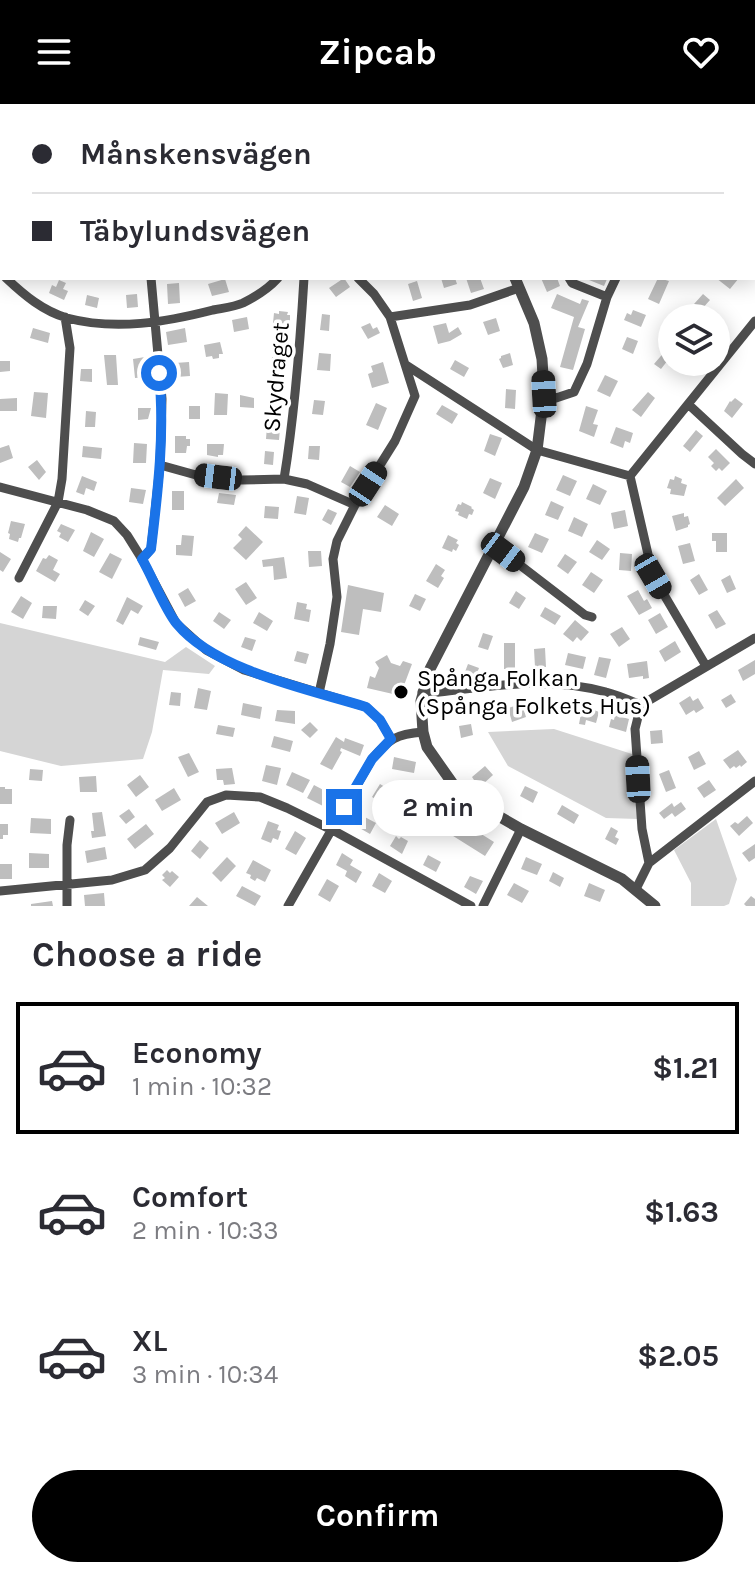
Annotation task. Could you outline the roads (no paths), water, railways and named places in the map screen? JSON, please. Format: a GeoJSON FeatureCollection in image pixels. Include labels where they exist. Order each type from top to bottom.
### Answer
{"type":"FeatureCollection","features":[{"type":"Feature","properties":{"kind":"street"},"geometry":{"type":"LineString","coordinates":[[8,280],[27,298],[65,317],[116,325],[193,316],[243,303],[276,280]]}},
{"type":"Feature","properties":{"kind":"street"},"geometry":{"type":"LineString","coordinates":[[142,559],[151,549],[160,465],[162,399],[151,280]]}},
{"type":"Feature","properties":{"kind":"street","name":"Skydraget"},"geometry":{"type":"LineString","coordinates":[[284,479],[300,349],[304,280]]}},
{"type":"Feature","properties":{"kind":"street"},"geometry":{"type":"LineString","coordinates":[[319,693],[337,597],[333,559],[337,541],[355,505],[395,441],[415,396],[390,317],[360,280]]}},
{"type":"Feature","properties":{"kind":"street"},"geometry":{"type":"LineString","coordinates":[[570,280],[607,297]]}},
{"type":"Feature","properties":{"kind":"street"},"geometry":{"type":"LineString","coordinates":[[544,394],[556,398],[574,392],[587,364],[615,280]]}},
{"type":"Feature","properties":{"kind":"street"},"geometry":{"type":"LineString","coordinates":[[390,317],[470,305],[517,283],[534,323],[542,359],[544,394],[537,450],[524,487],[430,669],[422,692],[423,732],[427,747],[460,794],[521,829],[622,879],[655,906]]}},
{"type":"Feature","properties":{"kind":"street"},"geometry":{"type":"LineString","coordinates":[[19,578],[58,502],[69,375],[70,348],[65,317]]}},
{"type":"Feature","properties":{"kind":"street"},"geometry":{"type":"LineString","coordinates":[[630,476],[755,321]]}},
{"type":"Feature","properties":{"kind":"street"},"geometry":{"type":"LineString","coordinates":[[406,365],[537,450],[630,476]]}},
{"type":"Feature","properties":{"kind":"street"},"geometry":{"type":"LineString","coordinates":[[688,404],[755,464]]}},
{"type":"Feature","properties":{"kind":"street"},"geometry":{"type":"LineString","coordinates":[[160,465],[196,475],[241,480],[284,479],[307,484],[355,505]]}},
{"type":"Feature","properties":{"kind":"street"},"geometry":{"type":"LineString","coordinates":[[630,476],[653,576],[706,666]]}},
{"type":"Feature","properties":{"kind":"street"},"geometry":{"type":"LineString","coordinates":[[0,487],[87,510],[114,521],[142,559],[176,623],[206,650],[244,670],[366,707],[380,720],[391,739]]}},
{"type":"Feature","properties":{"kind":"street"},"geometry":{"type":"LineString","coordinates":[[493,548],[503,552],[585,615],[592,617]]}},
{"type":"Feature","properties":{"kind":"street"},"geometry":{"type":"LineString","coordinates":[[649,863],[642,829],[635,729],[641,705],[755,638]]}},
{"type":"Feature","properties":{"kind":"street"},"geometry":{"type":"LineString","coordinates":[[422,692],[531,683],[571,685],[607,692],[641,705]]}},
{"type":"Feature","properties":{"kind":"street"},"geometry":{"type":"LineString","coordinates":[[288,906],[372,759],[391,739],[423,732]]}},
{"type":"Feature","properties":{"kind":"street"},"geometry":{"type":"LineString","coordinates":[[636,889],[649,863],[755,781]]}},
{"type":"Feature","properties":{"kind":"street"},"geometry":{"type":"LineString","coordinates":[[0,891],[112,880],[145,870],[170,848],[207,802],[226,795],[260,797],[331,829],[471,906]]}},
{"type":"Feature","properties":{"kind":"street"},"geometry":{"type":"LineString","coordinates":[[67,906],[70,820]]}},
{"type":"Feature","properties":{"kind":"street"},"geometry":{"type":"LineString","coordinates":[[483,906],[521,829]]}},
{"type":"Feature","properties":{"kind":"place","name":"Spånga Folkan (Spånga Folkets Hus)"},"geometry":{"type":"Point","coordinates":[401,692]}}]}
